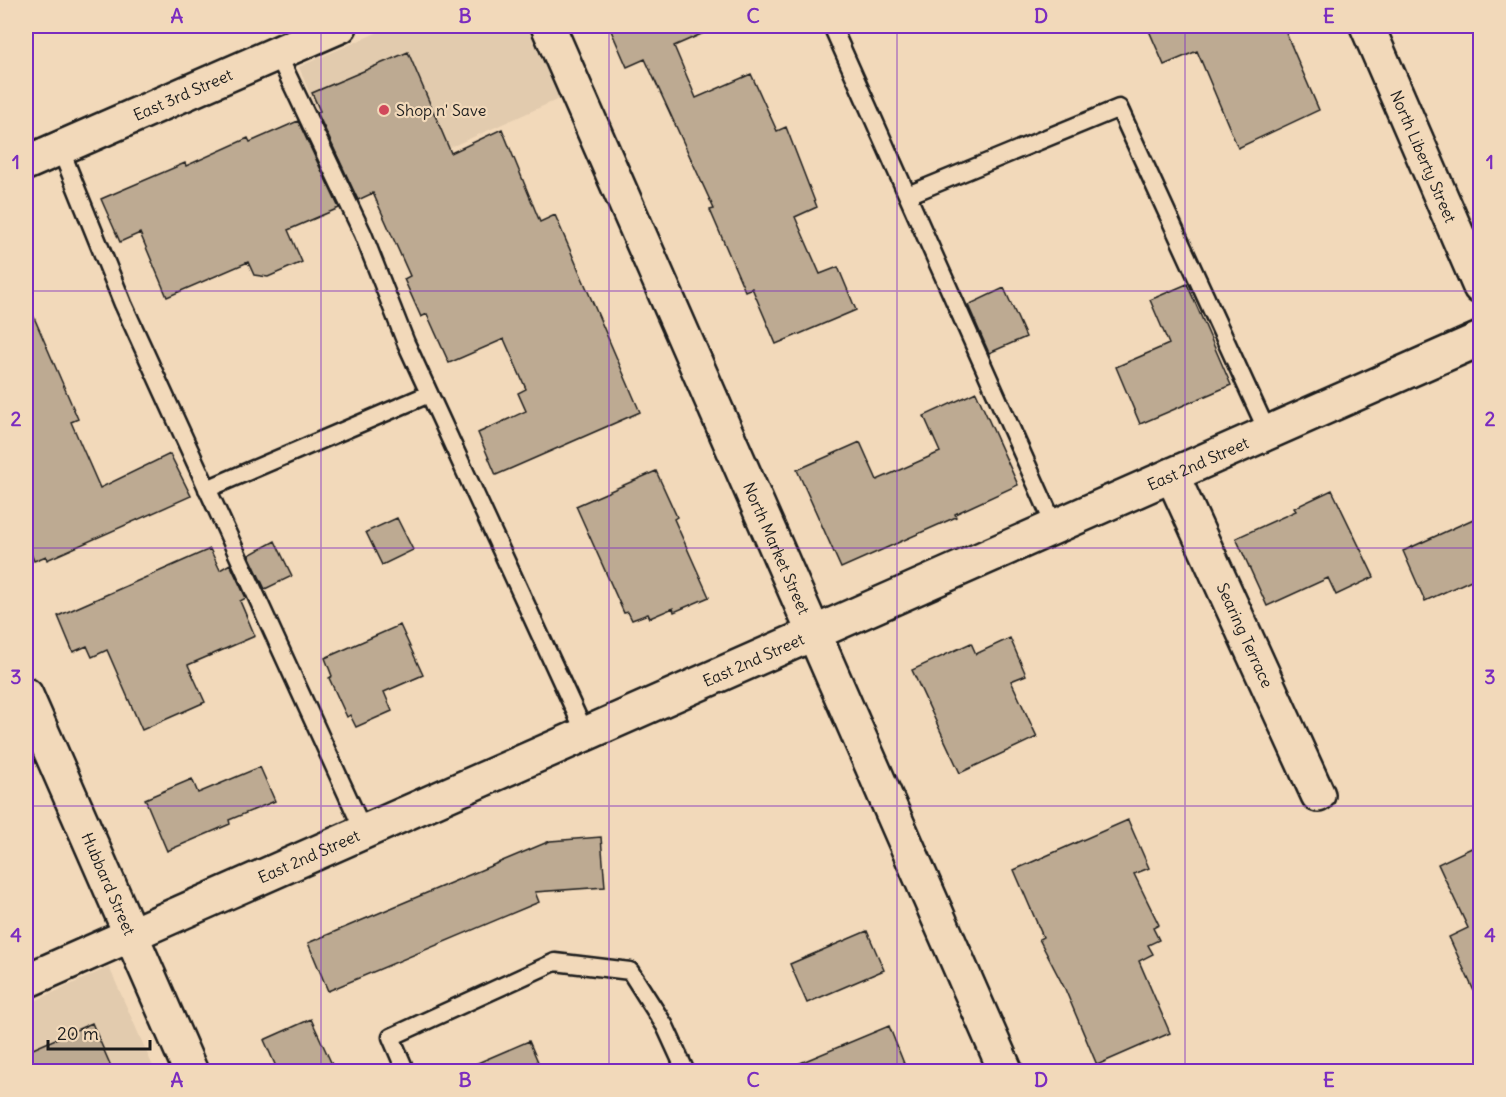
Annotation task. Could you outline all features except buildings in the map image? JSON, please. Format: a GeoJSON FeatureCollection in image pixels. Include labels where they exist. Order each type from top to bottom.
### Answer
{"type":"FeatureCollection","features":[{"type":"Feature","properties":{"kind":"street","name":"East 3rd Street"},"geometry":{"type":"LineString","coordinates":[[26,163],[340,26]]}},
{"type":"Feature","properties":{"kind":"street","name":"North Market Street"},"geometry":{"type":"LineString","coordinates":[[548,26],[1006,1071]]}},
{"type":"Feature","properties":{"kind":"street","name":"North Liberty Street"},"geometry":{"type":"LineString","coordinates":[[1367,26],[1480,287]]}},
{"type":"Feature","properties":{"kind":"street","name":"East 2nd Street"},"geometry":{"type":"LineString","coordinates":[[26,981],[1480,339]]}},
{"type":"Feature","properties":{"kind":"street","name":"Searing Terrace"},"geometry":{"type":"LineString","coordinates":[[1172,475],[1318,795]]}},
{"type":"Feature","properties":{"kind":"street","name":"Hubbard Street"},"geometry":{"type":"LineString","coordinates":[[26,695],[191,1071]]}},
{"type":"Feature","properties":{"kind":"lane"},"geometry":{"type":"LineString","coordinates":[[832,26],[1055,527]]}},
{"type":"Feature","properties":{"kind":"lane"},"geometry":{"type":"LineString","coordinates":[[278,53],[363,234],[429,394],[586,735]]}},
{"type":"Feature","properties":{"kind":"lane"},"geometry":{"type":"LineString","coordinates":[[908,195],[1119,108],[1268,433]]}},
{"type":"Feature","properties":{"kind":"lane"},"geometry":{"type":"LineString","coordinates":[[60,148],[123,304],[364,832]]}},
{"type":"Feature","properties":{"kind":"lane"},"geometry":{"type":"LineString","coordinates":[[207,489],[429,394]]}},
{"type":"Feature","properties":{"kind":"lane"},"geometry":{"type":"LineString","coordinates":[[406,1071],[391,1037],[555,962],[630,971],[665,1026],[686,1071]]}},
{"type":"Feature","properties":{"kind":"shaded area"},"geometry":{"type":"Polygon","coordinates":[[[392,26],[528,26],[561,98],[350,192],[299,67],[392,26]]]}},
{"type":"Feature","properties":{"kind":"shaded area"},"geometry":{"type":"Polygon","coordinates":[[[109,967],[155,1071],[26,1071],[26,1005],[109,967]]]}},
{"type":"Feature","properties":{"kind":"place","name":"Shop n' Save"},"geometry":{"type":"Point","coordinates":[384,110]}}]}
